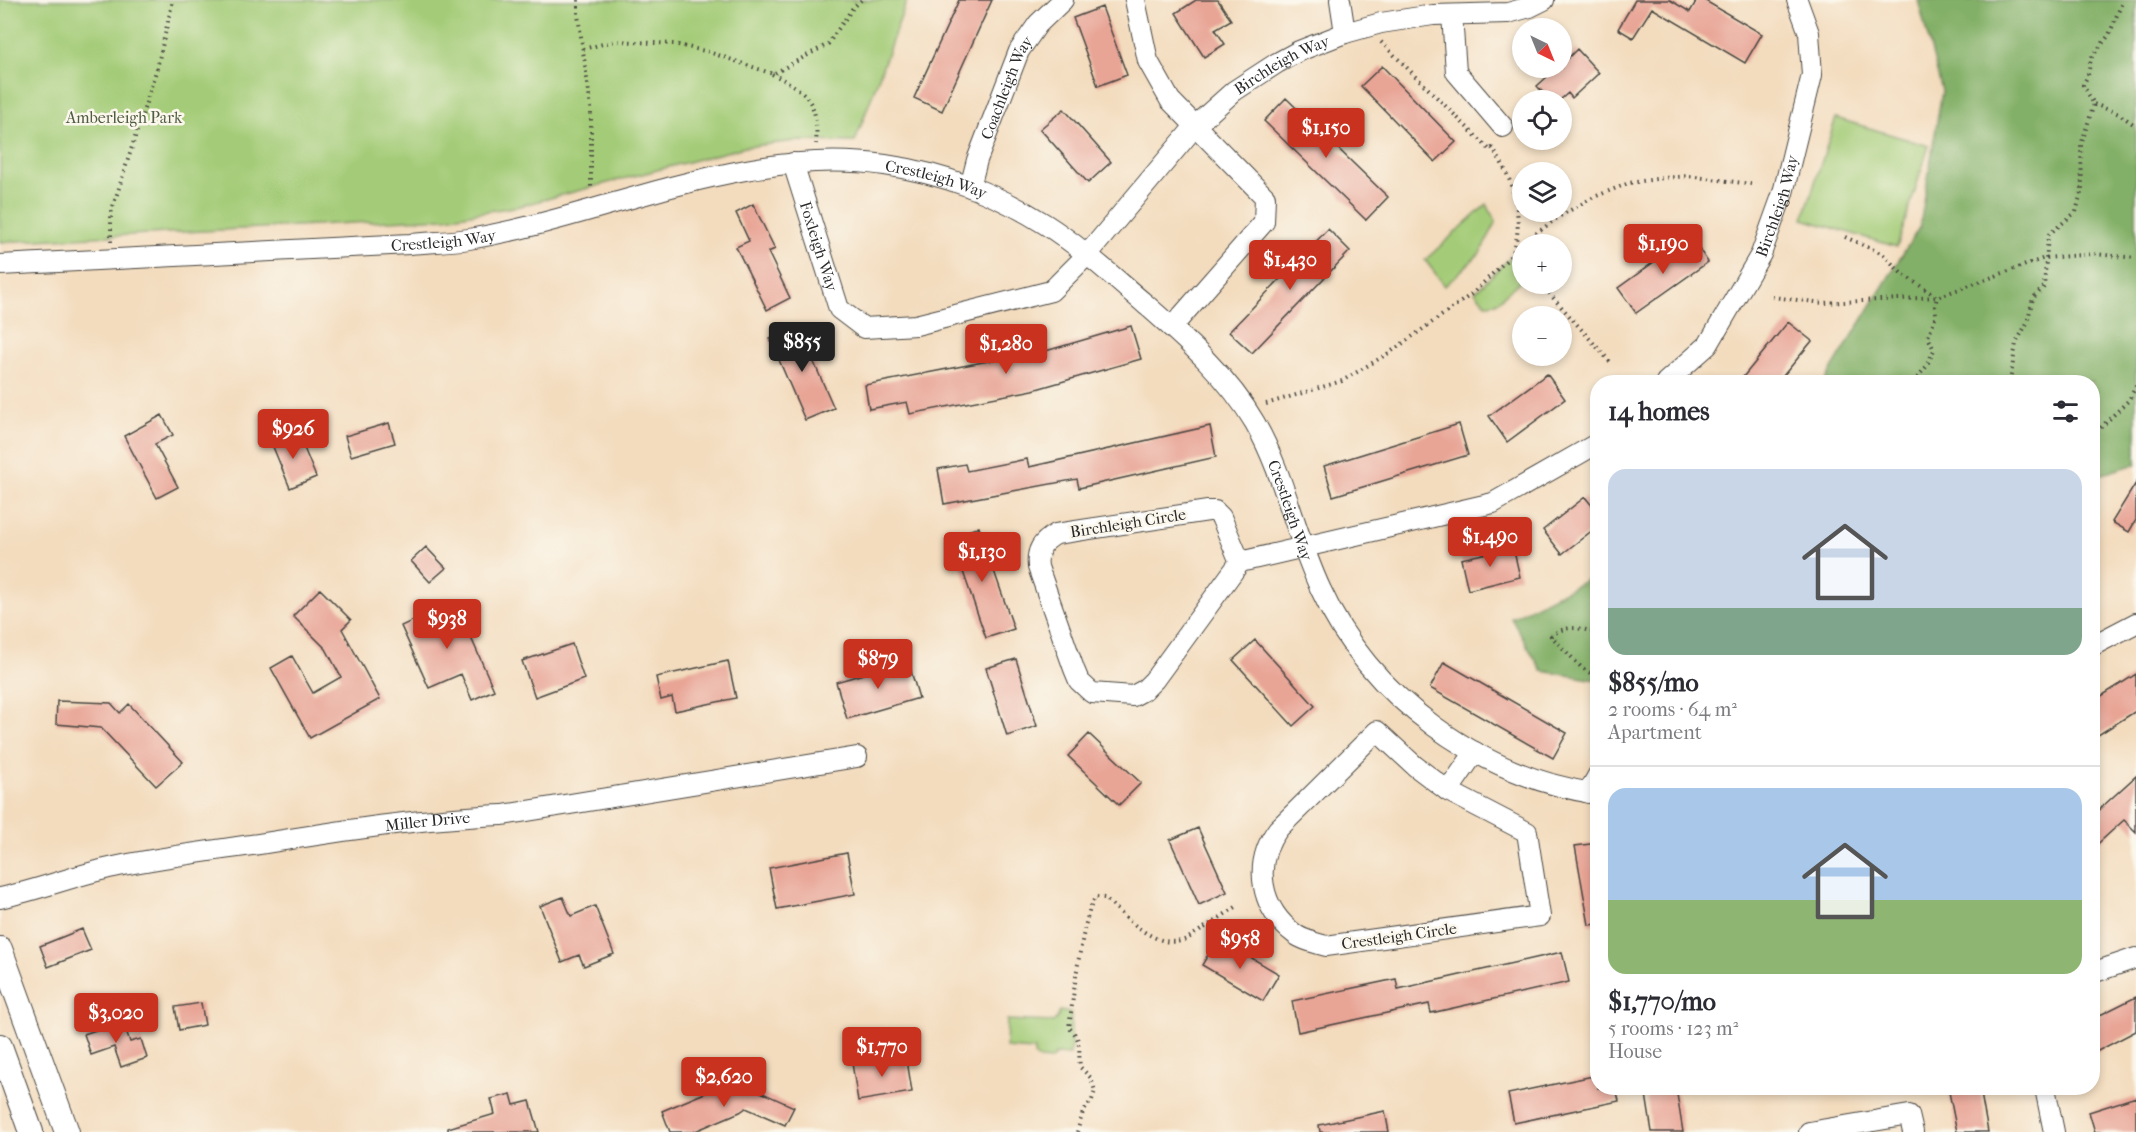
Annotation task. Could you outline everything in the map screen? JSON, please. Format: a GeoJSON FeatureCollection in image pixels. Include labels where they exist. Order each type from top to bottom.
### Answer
{"type":"FeatureCollection","features":[{"type":"Feature","properties":{"kind":"main road"},"geometry":{"type":"LineString","coordinates":[[0,949],[68,1132]]}},
{"type":"Feature","properties":{"kind":"main road"},"geometry":{"type":"LineString","coordinates":[[0,1046],[31,1132]]}},
{"type":"Feature","properties":{"kind":"street","name":"Coachleigh Way"},"geometry":{"type":"LineString","coordinates":[[970,187],[977,160],[1019,51],[1038,24],[1063,0]]}},
{"type":"Feature","properties":{"kind":"street"},"geometry":{"type":"LineString","coordinates":[[1135,0],[1148,61],[1170,100],[1265,197],[1264,222],[1172,327]]}},
{"type":"Feature","properties":{"kind":"street"},"geometry":{"type":"LineString","coordinates":[[1340,0],[1345,33]]}},
{"type":"Feature","properties":{"kind":"street","name":"Birchleigh Way"},"geometry":{"type":"LineString","coordinates":[[1087,255],[1196,125],[1234,91],[1277,63],[1299,51],[1345,33],[1381,23],[1433,15],[1508,13],[1530,7],[1544,0]]}},
{"type":"Feature","properties":{"kind":"street","name":"Birchleigh Way"},"geometry":{"type":"LineString","coordinates":[[1674,375],[1708,345],[1761,254],[1783,193],[1812,75],[1809,33],[1797,0]]}},
{"type":"Feature","properties":{"kind":"street"},"geometry":{"type":"LineString","coordinates":[[1452,15],[1456,72],[1503,127]]}},
{"type":"Feature","properties":{"kind":"street","name":"Crestleigh Way"},"geometry":{"type":"LineString","coordinates":[[0,265],[468,239],[734,171],[793,163],[849,161],[887,165],[925,173],[970,187],[1044,224],[1087,255],[1209,360],[1233,390],[1274,459],[1322,593],[1335,616],[1375,671],[1401,699],[1430,723],[1475,752],[1528,777],[1561,788],[1590,793]]}},
{"type":"Feature","properties":{"kind":"street","name":"Foxleigh Way"},"geometry":{"type":"LineString","coordinates":[[793,163],[839,309],[864,328],[916,325],[1052,291],[1087,255]]}},
{"type":"Feature","properties":{"kind":"street"},"geometry":{"type":"LineString","coordinates":[[1240,562],[1493,503],[1590,448]]}},
{"type":"Feature","properties":{"kind":"street","name":"Birchleigh Circle"},"geometry":{"type":"LineString","coordinates":[[1215,512],[1221,517],[1240,562],[1154,680],[1144,690],[1133,696],[1092,693],[1079,681],[1038,567],[1037,556],[1046,540],[1056,534],[1215,512]]}},
{"type":"Feature","properties":{"kind":"street"},"geometry":{"type":"LineString","coordinates":[[2100,642],[2136,623]]}},
{"type":"Feature","properties":{"kind":"street","name":"Crestleigh Circle"},"geometry":{"type":"LineString","coordinates":[[1377,731],[1414,766],[1448,791],[1527,832],[1540,916],[1326,946],[1296,935],[1279,919],[1268,901],[1263,882],[1262,859],[1268,842],[1278,829],[1377,731]]}},
{"type":"Feature","properties":{"kind":"street"},"geometry":{"type":"LineString","coordinates":[[1448,791],[1475,752]]}},
{"type":"Feature","properties":{"kind":"street","name":"Miller Drive"},"geometry":{"type":"LineString","coordinates":[[0,898],[116,866],[458,816],[503,814],[857,757]]}},
{"type":"Feature","properties":{"kind":"street"},"geometry":{"type":"LineString","coordinates":[[2100,971],[2136,958]]}},
{"type":"Feature","properties":{"kind":"street"},"geometry":{"type":"LineString","coordinates":[[2046,1095],[2054,1132]]}},
{"type":"Feature","properties":{"kind":"street"},"geometry":{"type":"LineString","coordinates":[[1809,1132],[1909,1115],[1913,1132]]}},
{"type":"Feature","properties":{"kind":"path"},"geometry":{"type":"LineString","coordinates":[[112,260],[111,213],[157,68],[173,0]]}},
{"type":"Feature","properties":{"kind":"path"},"geometry":{"type":"LineString","coordinates":[[578,0],[591,108],[591,209]]}},
{"type":"Feature","properties":{"kind":"path"},"geometry":{"type":"LineString","coordinates":[[583,49],[615,41],[674,44],[708,52],[773,74],[828,44],[852,9],[861,0]]}},
{"type":"Feature","properties":{"kind":"path"},"geometry":{"type":"LineString","coordinates":[[2123,0],[2109,35],[2091,58],[2084,85],[2094,104],[2119,114],[2136,126]]}},
{"type":"Feature","properties":{"kind":"path"},"geometry":{"type":"LineString","coordinates":[[1380,42],[1490,150],[1492,148],[1501,160],[1512,194]]}},
{"type":"Feature","properties":{"kind":"path"},"geometry":{"type":"LineString","coordinates":[[768,72],[789,82],[807,95],[817,126],[816,146]]}},
{"type":"Feature","properties":{"kind":"path"},"geometry":{"type":"LineString","coordinates":[[2011,375],[2016,344],[2027,323],[2033,298],[2044,287],[2048,235],[2076,212],[2082,189],[2081,145],[2094,104]]}},
{"type":"Feature","properties":{"kind":"path"},"geometry":{"type":"LineString","coordinates":[[1572,209],[1594,196],[1629,183],[1688,176],[1751,184]]}},
{"type":"Feature","properties":{"kind":"path"},"geometry":{"type":"LineString","coordinates":[[1536,234],[1552,222]]}},
{"type":"Feature","properties":{"kind":"path"},"geometry":{"type":"LineString","coordinates":[[1845,237],[1883,255],[1901,273],[1937,297]]}},
{"type":"Feature","properties":{"kind":"path"},"geometry":{"type":"LineString","coordinates":[[1265,404],[1342,381],[1361,371],[1463,301],[1512,253]]}},
{"type":"Feature","properties":{"kind":"path"},"geometry":{"type":"LineString","coordinates":[[1772,297],[1824,303],[1937,297],[2045,258],[2095,254],[2136,258]]}},
{"type":"Feature","properties":{"kind":"path"},"geometry":{"type":"LineString","coordinates":[[1550,294],[1612,364]]}},
{"type":"Feature","properties":{"kind":"path"},"geometry":{"type":"LineString","coordinates":[[1919,375],[1934,350],[1928,337],[1936,315],[1937,297]]}},
{"type":"Feature","properties":{"kind":"path"},"geometry":{"type":"LineString","coordinates":[[2100,428],[2129,400],[2136,386]]}},
{"type":"Feature","properties":{"kind":"path"},"geometry":{"type":"LineString","coordinates":[[1590,631],[1577,627],[1561,629],[1551,636],[1582,668],[1590,672]]}},
{"type":"Feature","properties":{"kind":"path"},"geometry":{"type":"LineString","coordinates":[[1077,1132],[1083,1112],[1092,1100],[1095,1091],[1091,1078],[1080,1067],[1078,1038],[1070,1028],[1083,930],[1091,902],[1096,897],[1105,898],[1141,930],[1156,938],[1178,943],[1236,907]]}},
{"type":"Feature","properties":{"kind":"green space","name":"Amberleigh Park"},"geometry":{"type":"Polygon","coordinates":[[[0,0],[907,0],[855,142],[795,141],[745,147],[520,206],[445,218],[0,242],[0,0]]]}},
{"type":"Feature","properties":{"kind":"green space"},"geometry":{"type":"Polygon","coordinates":[[[1918,0],[2136,0],[2136,464],[2100,475],[2100,375],[1828,375],[1920,226],[1942,91],[1918,0]]]}},
{"type":"Feature","properties":{"kind":"green space"},"geometry":{"type":"Polygon","coordinates":[[[1836,118],[1929,146],[1897,247],[1803,219],[1836,118]]]}},
{"type":"Feature","properties":{"kind":"green space"},"geometry":{"type":"Polygon","coordinates":[[[1487,204],[1496,223],[1480,253],[1445,286],[1425,260],[1487,204]]]}},
{"type":"Feature","properties":{"kind":"green space"},"geometry":{"type":"Polygon","coordinates":[[[1512,256],[1512,288],[1496,303],[1486,304],[1475,292],[1512,256]]]}},
{"type":"Feature","properties":{"kind":"green space"},"geometry":{"type":"Polygon","coordinates":[[[1590,578],[1590,679],[1542,671],[1511,618],[1590,578]]]}},
{"type":"Feature","properties":{"kind":"green space"},"geometry":{"type":"Polygon","coordinates":[[[1060,1011],[1071,1013],[1070,1055],[1056,1054],[1051,1060],[1039,1059],[1034,1055],[1034,1050],[1006,1048],[1007,1020],[1053,1022],[1060,1011]]]}},
{"type":"Feature","properties":{"kind":"building"},"geometry":{"type":"Polygon","coordinates":[[[959,0],[992,0],[942,111],[914,98],[959,0]]]}},
{"type":"Feature","properties":{"kind":"building"},"geometry":{"type":"Polygon","coordinates":[[[1196,0],[1218,0],[1231,20],[1215,29],[1225,44],[1204,57],[1176,13],[1196,0]]]}},
{"type":"Feature","properties":{"kind":"building"},"geometry":{"type":"Polygon","coordinates":[[[1635,0],[1670,0],[1690,12],[1697,0],[1704,0],[1762,34],[1745,63],[1652,8],[1633,38],[1618,29],[1635,0]]]}},
{"type":"Feature","properties":{"kind":"building"},"geometry":{"type":"Polygon","coordinates":[[[1102,7],[1127,75],[1098,86],[1073,18],[1102,7]]]}},
{"type":"Feature","properties":{"kind":"building"},"geometry":{"type":"Polygon","coordinates":[[[1577,49],[1599,73],[1572,98],[1572,90],[1541,90],[1537,86],[1546,78],[1572,78],[1572,54],[1577,49]]]}},
{"type":"Feature","properties":{"kind":"building"},"geometry":{"type":"Polygon","coordinates":[[[1382,66],[1456,142],[1435,162],[1361,86],[1382,66]]]}},
{"type":"Feature","properties":{"kind":"building"},"geometry":{"type":"Polygon","coordinates":[[[1286,98],[1388,197],[1366,220],[1264,121],[1286,98]]]}},
{"type":"Feature","properties":{"kind":"building"},"geometry":{"type":"Polygon","coordinates":[[[1064,109],[1111,162],[1088,183],[1040,129],[1064,109]]]}},
{"type":"Feature","properties":{"kind":"building"},"geometry":{"type":"Polygon","coordinates":[[[753,204],[775,249],[768,252],[790,298],[767,310],[736,247],[749,241],[736,213],[753,204]]]}},
{"type":"Feature","properties":{"kind":"building"},"geometry":{"type":"Polygon","coordinates":[[[1328,229],[1350,251],[1252,353],[1229,332],[1328,229]]]}},
{"type":"Feature","properties":{"kind":"building"},"geometry":{"type":"Polygon","coordinates":[[[1690,236],[1708,262],[1636,313],[1618,288],[1690,236]]]}},
{"type":"Feature","properties":{"kind":"building"},"geometry":{"type":"Polygon","coordinates":[[[1788,322],[1812,341],[1784,375],[1745,375],[1788,322]]]}},
{"type":"Feature","properties":{"kind":"building"},"geometry":{"type":"Polygon","coordinates":[[[798,326],[834,408],[805,420],[770,339],[798,326]]]}},
{"type":"Feature","properties":{"kind":"building"},"geometry":{"type":"Polygon","coordinates":[[[1131,326],[1141,359],[1033,390],[910,414],[907,402],[869,409],[865,385],[1004,358],[1005,363],[1131,326]]]}},
{"type":"Feature","properties":{"kind":"building"},"geometry":{"type":"Polygon","coordinates":[[[1547,374],[1565,399],[1507,442],[1489,416],[1547,374]]]}},
{"type":"Feature","properties":{"kind":"building"},"geometry":{"type":"Polygon","coordinates":[[[162,415],[173,435],[155,444],[178,487],[157,498],[124,436],[162,415]]]}},
{"type":"Feature","properties":{"kind":"building"},"geometry":{"type":"Polygon","coordinates":[[[389,423],[395,443],[351,456],[345,436],[389,423]]]}},
{"type":"Feature","properties":{"kind":"building"},"geometry":{"type":"Polygon","coordinates":[[[1459,424],[1468,455],[1333,496],[1324,466],[1459,424]]]}},
{"type":"Feature","properties":{"kind":"building"},"geometry":{"type":"Polygon","coordinates":[[[1210,426],[1216,457],[1079,488],[1077,479],[944,504],[938,469],[965,464],[967,471],[1027,459],[1029,467],[1210,426]]]}},
{"type":"Feature","properties":{"kind":"building"},"geometry":{"type":"Polygon","coordinates":[[[297,431],[316,477],[290,488],[271,442],[297,431]]]}},
{"type":"Feature","properties":{"kind":"building"},"geometry":{"type":"Polygon","coordinates":[[[2136,483],[2136,520],[2129,532],[2112,522],[2136,483]]]}},
{"type":"Feature","properties":{"kind":"building"},"geometry":{"type":"Polygon","coordinates":[[[1585,497],[1590,503],[1590,532],[1562,554],[1543,530],[1585,497]]]}},
{"type":"Feature","properties":{"kind":"building"},"geometry":{"type":"Polygon","coordinates":[[[979,527],[1014,629],[986,638],[951,537],[979,527]]]}},
{"type":"Feature","properties":{"kind":"building"},"geometry":{"type":"Polygon","coordinates":[[[426,547],[446,568],[430,582],[411,561],[426,547]]]}},
{"type":"Feature","properties":{"kind":"building"},"geometry":{"type":"Polygon","coordinates":[[[1513,547],[1520,577],[1468,590],[1461,559],[1513,547]]]}},
{"type":"Feature","properties":{"kind":"building"},"geometry":{"type":"Polygon","coordinates":[[[320,589],[351,620],[342,629],[380,699],[310,738],[271,668],[292,656],[313,693],[341,677],[326,649],[293,616],[320,589]]]}},
{"type":"Feature","properties":{"kind":"building"},"geometry":{"type":"Polygon","coordinates":[[[455,601],[494,690],[472,700],[461,674],[429,688],[401,626],[455,601]]]}},
{"type":"Feature","properties":{"kind":"building"},"geometry":{"type":"Polygon","coordinates":[[[1255,640],[1315,706],[1293,726],[1233,660],[1255,640]]]}},
{"type":"Feature","properties":{"kind":"building"},"geometry":{"type":"Polygon","coordinates":[[[572,644],[584,679],[535,697],[522,661],[572,644]]]}},
{"type":"Feature","properties":{"kind":"building"},"geometry":{"type":"Polygon","coordinates":[[[1016,659],[1037,726],[1007,736],[986,668],[1016,659]]]}},
{"type":"Feature","properties":{"kind":"building"},"geometry":{"type":"Polygon","coordinates":[[[728,661],[736,698],[675,711],[672,697],[661,700],[656,677],[728,661]]]}},
{"type":"Feature","properties":{"kind":"building"},"geometry":{"type":"Polygon","coordinates":[[[908,661],[919,698],[847,719],[836,682],[908,661]]]}},
{"type":"Feature","properties":{"kind":"building"},"geometry":{"type":"Polygon","coordinates":[[[1444,662],[1567,733],[1553,758],[1430,688],[1444,662]]]}},
{"type":"Feature","properties":{"kind":"building"},"geometry":{"type":"Polygon","coordinates":[[[2136,674],[2136,711],[2100,734],[2100,697],[2136,674]]]}},
{"type":"Feature","properties":{"kind":"building"},"geometry":{"type":"Polygon","coordinates":[[[57,701],[111,703],[120,713],[129,704],[183,762],[156,786],[101,728],[56,724],[57,701]]]}},
{"type":"Feature","properties":{"kind":"building"},"geometry":{"type":"Polygon","coordinates":[[[1089,734],[1141,783],[1119,805],[1068,756],[1089,734]]]}},
{"type":"Feature","properties":{"kind":"building"},"geometry":{"type":"Polygon","coordinates":[[[2136,776],[2136,832],[2124,820],[2100,842],[2100,809],[2136,776]]]}},
{"type":"Feature","properties":{"kind":"building"},"geometry":{"type":"Polygon","coordinates":[[[1198,828],[1227,892],[1199,905],[1170,840],[1198,828]]]}},
{"type":"Feature","properties":{"kind":"building"},"geometry":{"type":"Polygon","coordinates":[[[1590,844],[1590,925],[1589,925],[1575,846],[1590,844]]]}},
{"type":"Feature","properties":{"kind":"building"},"geometry":{"type":"Polygon","coordinates":[[[847,853],[855,894],[777,909],[769,868],[847,853]]]}},
{"type":"Feature","properties":{"kind":"building"},"geometry":{"type":"Polygon","coordinates":[[[563,897],[571,916],[595,906],[614,954],[584,966],[579,955],[562,962],[540,906],[563,897]]]}},
{"type":"Feature","properties":{"kind":"building"},"geometry":{"type":"Polygon","coordinates":[[[82,929],[91,950],[48,967],[40,946],[82,929]]]}},
{"type":"Feature","properties":{"kind":"building"},"geometry":{"type":"Polygon","coordinates":[[[1218,938],[1279,974],[1263,1001],[1202,965],[1218,938]]]}},
{"type":"Feature","properties":{"kind":"building"},"geometry":{"type":"Polygon","coordinates":[[[1562,952],[1569,982],[1431,1013],[1429,1004],[1298,1032],[1292,1001],[1396,979],[1398,989],[1562,952]]]}},
{"type":"Feature","properties":{"kind":"building"},"geometry":{"type":"Polygon","coordinates":[[[2136,997],[2136,1031],[2100,1050],[2100,1015],[2136,997]]]}},
{"type":"Feature","properties":{"kind":"building"},"geometry":{"type":"Polygon","coordinates":[[[201,1003],[205,1025],[179,1030],[175,1007],[201,1003]]]}},
{"type":"Feature","properties":{"kind":"building"},"geometry":{"type":"Polygon","coordinates":[[[123,1021],[130,1042],[141,1039],[147,1058],[121,1067],[114,1047],[91,1055],[84,1034],[123,1021]]]}},
{"type":"Feature","properties":{"kind":"building"},"geometry":{"type":"Polygon","coordinates":[[[906,1054],[912,1092],[858,1101],[852,1063],[906,1054]]]}},
{"type":"Feature","properties":{"kind":"building"},"geometry":{"type":"Polygon","coordinates":[[[1590,1077],[1590,1095],[1618,1095],[1619,1101],[1514,1123],[1508,1094],[1590,1077]]]}},
{"type":"Feature","properties":{"kind":"building"},"geometry":{"type":"Polygon","coordinates":[[[731,1082],[735,1091],[745,1085],[794,1107],[785,1125],[746,1108],[693,1132],[670,1132],[662,1111],[731,1082]]]}},
{"type":"Feature","properties":{"kind":"building"},"geometry":{"type":"Polygon","coordinates":[[[511,1094],[514,1105],[530,1101],[539,1132],[448,1132],[448,1128],[495,1114],[491,1099],[511,1094]]]}},
{"type":"Feature","properties":{"kind":"building"},"geometry":{"type":"Polygon","coordinates":[[[1646,1095],[1677,1095],[1683,1132],[1652,1132],[1646,1095]]]}},
{"type":"Feature","properties":{"kind":"building"},"geometry":{"type":"Polygon","coordinates":[[[1950,1095],[1981,1095],[1988,1132],[1957,1132],[1950,1095]]]}},
{"type":"Feature","properties":{"kind":"building"},"geometry":{"type":"Polygon","coordinates":[[[2136,1097],[2136,1132],[2095,1132],[2089,1112],[2136,1097]]]}},
{"type":"Feature","properties":{"kind":"building"},"geometry":{"type":"Polygon","coordinates":[[[1385,1111],[1389,1132],[1320,1132],[1319,1125],[1385,1111]]]}}]}
